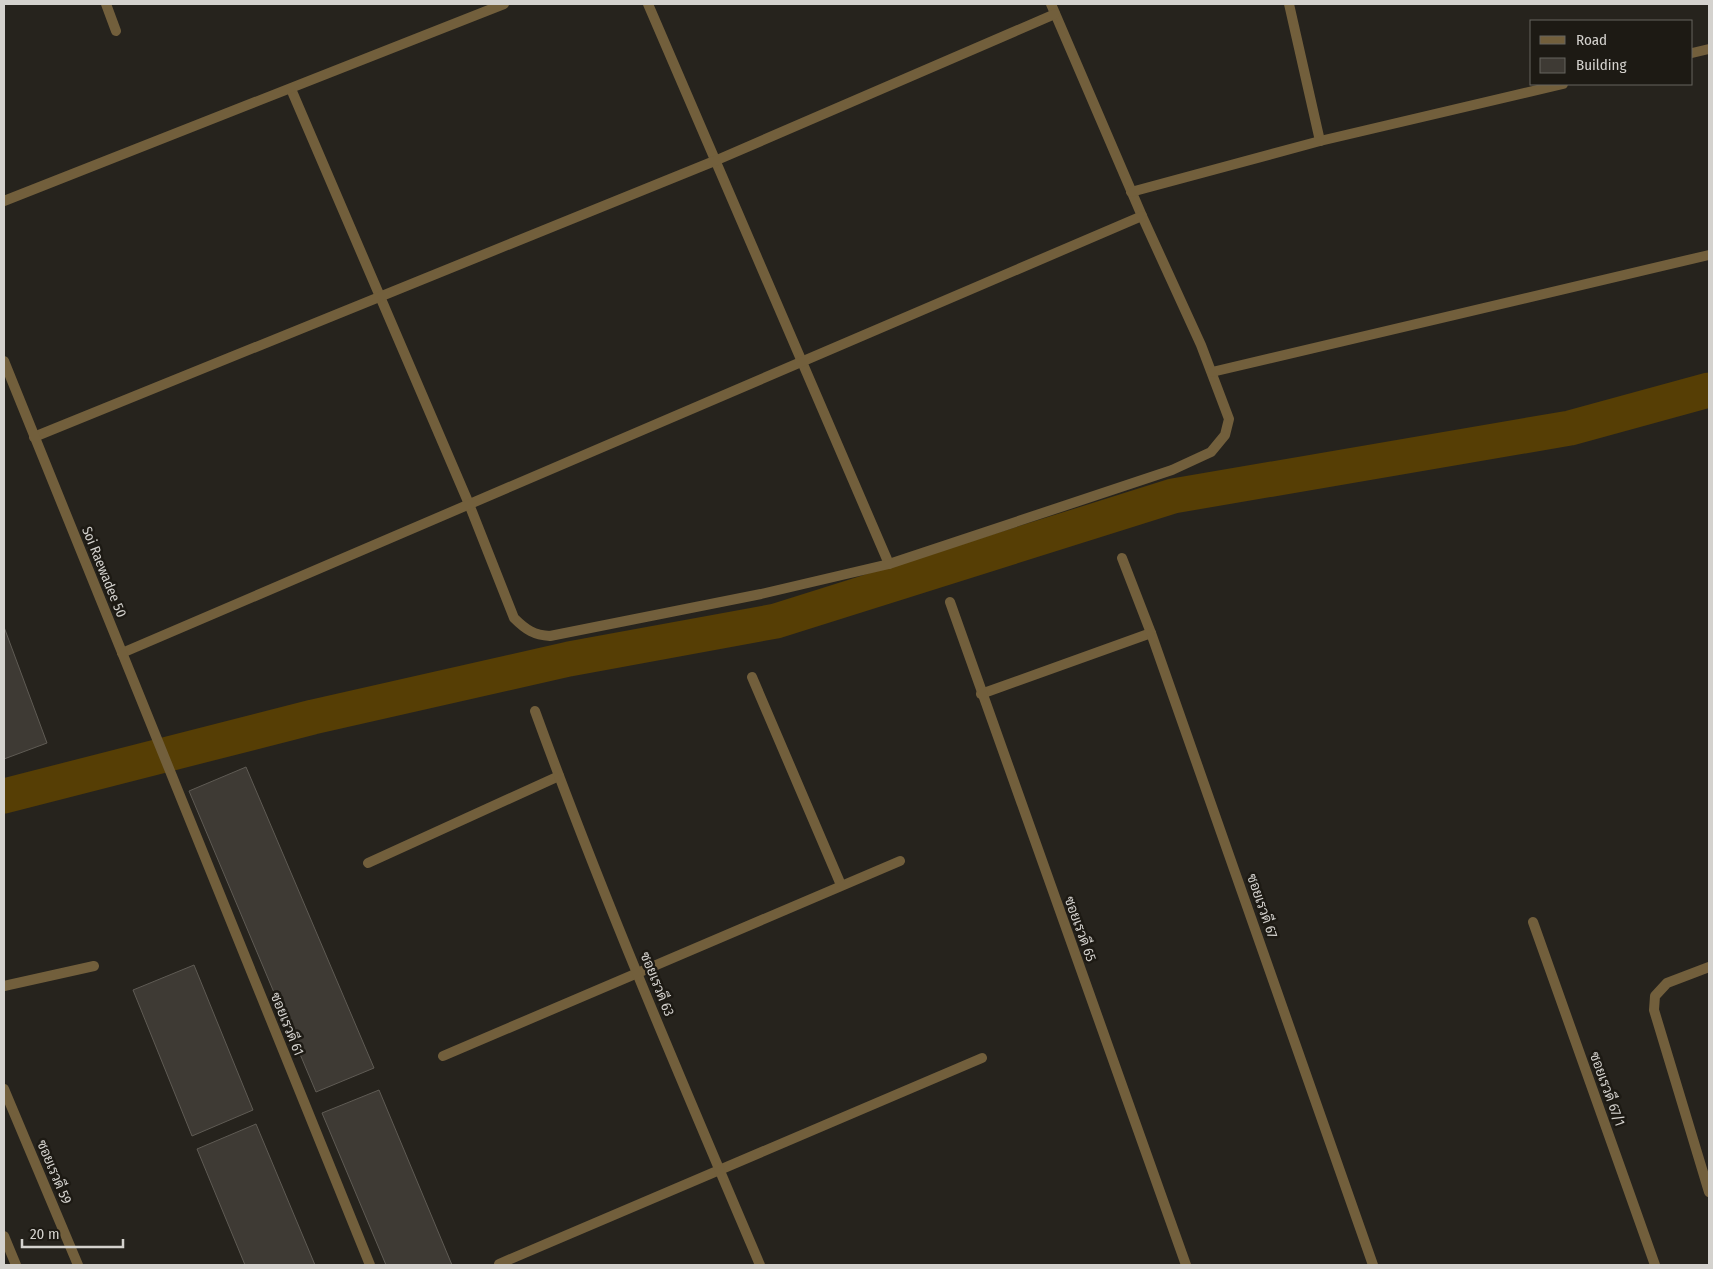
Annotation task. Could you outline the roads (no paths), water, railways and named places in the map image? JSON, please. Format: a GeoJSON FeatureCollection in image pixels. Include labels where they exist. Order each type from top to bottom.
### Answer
{"type":"FeatureCollection","features":[{"type":"Feature","properties":{"kind":"street"},"geometry":{"type":"LineString","coordinates":[[106,4],[116,32]]}},
{"type":"Feature","properties":{"kind":"street"},"geometry":{"type":"LineString","coordinates":[[4,201],[504,4]]}},
{"type":"Feature","properties":{"kind":"street"},"geometry":{"type":"LineString","coordinates":[[648,4],[890,564]]}},
{"type":"Feature","properties":{"kind":"street"},"geometry":{"type":"LineString","coordinates":[[290,89],[378,298],[468,504],[514,618],[525,629],[535,635],[550,636],[761,594],[890,564],[1172,470],[1211,452],[1225,435],[1229,419],[1212,372],[1142,216],[1051,4]]}},
{"type":"Feature","properties":{"kind":"street"},"geometry":{"type":"LineString","coordinates":[[1289,4],[1320,141]]}},
{"type":"Feature","properties":{"kind":"street"},"geometry":{"type":"LineString","coordinates":[[34,437],[717,160],[1055,14]]}},
{"type":"Feature","properties":{"kind":"street"},"geometry":{"type":"LineString","coordinates":[[1693,53],[1709,49]]}},
{"type":"Feature","properties":{"kind":"street"},"geometry":{"type":"LineString","coordinates":[[1132,192],[1320,141],[1559,85]]}},
{"type":"Feature","properties":{"kind":"street"},"geometry":{"type":"LineString","coordinates":[[122,653],[1142,216]]}},
{"type":"Feature","properties":{"kind":"street"},"geometry":{"type":"LineString","coordinates":[[1212,372],[1709,255]]}},
{"type":"Feature","properties":{"kind":"street","name":"Soi Raewadee 50"},"geometry":{"type":"LineString","coordinates":[[4,361],[179,794]]}},
{"type":"Feature","properties":{"kind":"street","name":"ซอยเรวดี 67"},"geometry":{"type":"LineString","coordinates":[[1122,558],[1151,633],[1373,1265]]}},
{"type":"Feature","properties":{"kind":"street","name":"ซอยเรวดี 65"},"geometry":{"type":"LineString","coordinates":[[950,602],[981,694],[1186,1265]]}},
{"type":"Feature","properties":{"kind":"street"},"geometry":{"type":"LineString","coordinates":[[981,694],[1151,633]]}},
{"type":"Feature","properties":{"kind":"street"},"geometry":{"type":"LineString","coordinates":[[752,677],[841,885]]}},
{"type":"Feature","properties":{"kind":"street","name":"ซอยเรวดี 63"},"geometry":{"type":"LineString","coordinates":[[535,711],[637,972],[760,1265]]}},
{"type":"Feature","properties":{"kind":"street"},"geometry":{"type":"LineString","coordinates":[[368,863],[559,776]]}},
{"type":"Feature","properties":{"kind":"street","name":"ซอยเรวดี 61"},"geometry":{"type":"LineString","coordinates":[[179,794],[370,1265]]}},
{"type":"Feature","properties":{"kind":"street"},"geometry":{"type":"LineString","coordinates":[[443,1056],[900,861]]}},
{"type":"Feature","properties":{"kind":"street","name":"ซอยเรวดี 67/1"},"geometry":{"type":"LineString","coordinates":[[1533,922],[1655,1265]]}},
{"type":"Feature","properties":{"kind":"street"},"geometry":{"type":"LineString","coordinates":[[4,986],[94,966]]}},
{"type":"Feature","properties":{"kind":"street"},"geometry":{"type":"LineString","coordinates":[[1709,966],[1667,983],[1655,996],[1654,1010],[1709,1192]]}},
{"type":"Feature","properties":{"kind":"street"},"geometry":{"type":"LineString","coordinates":[[499,1264],[982,1058]]}},
{"type":"Feature","properties":{"kind":"street","name":"ซอยเรวดี 59"},"geometry":{"type":"LineString","coordinates":[[4,1089],[78,1265]]}},
{"type":"Feature","properties":{"kind":"street"},"geometry":{"type":"LineString","coordinates":[[4,1236],[16,1265]]}},
{"type":"Feature","properties":{"kind":"waterway"},"geometry":{"type":"LineString","coordinates":[[4,796],[313,717],[569,659],[776,621],[1173,496],[1570,428],[1709,390]]}}]}
